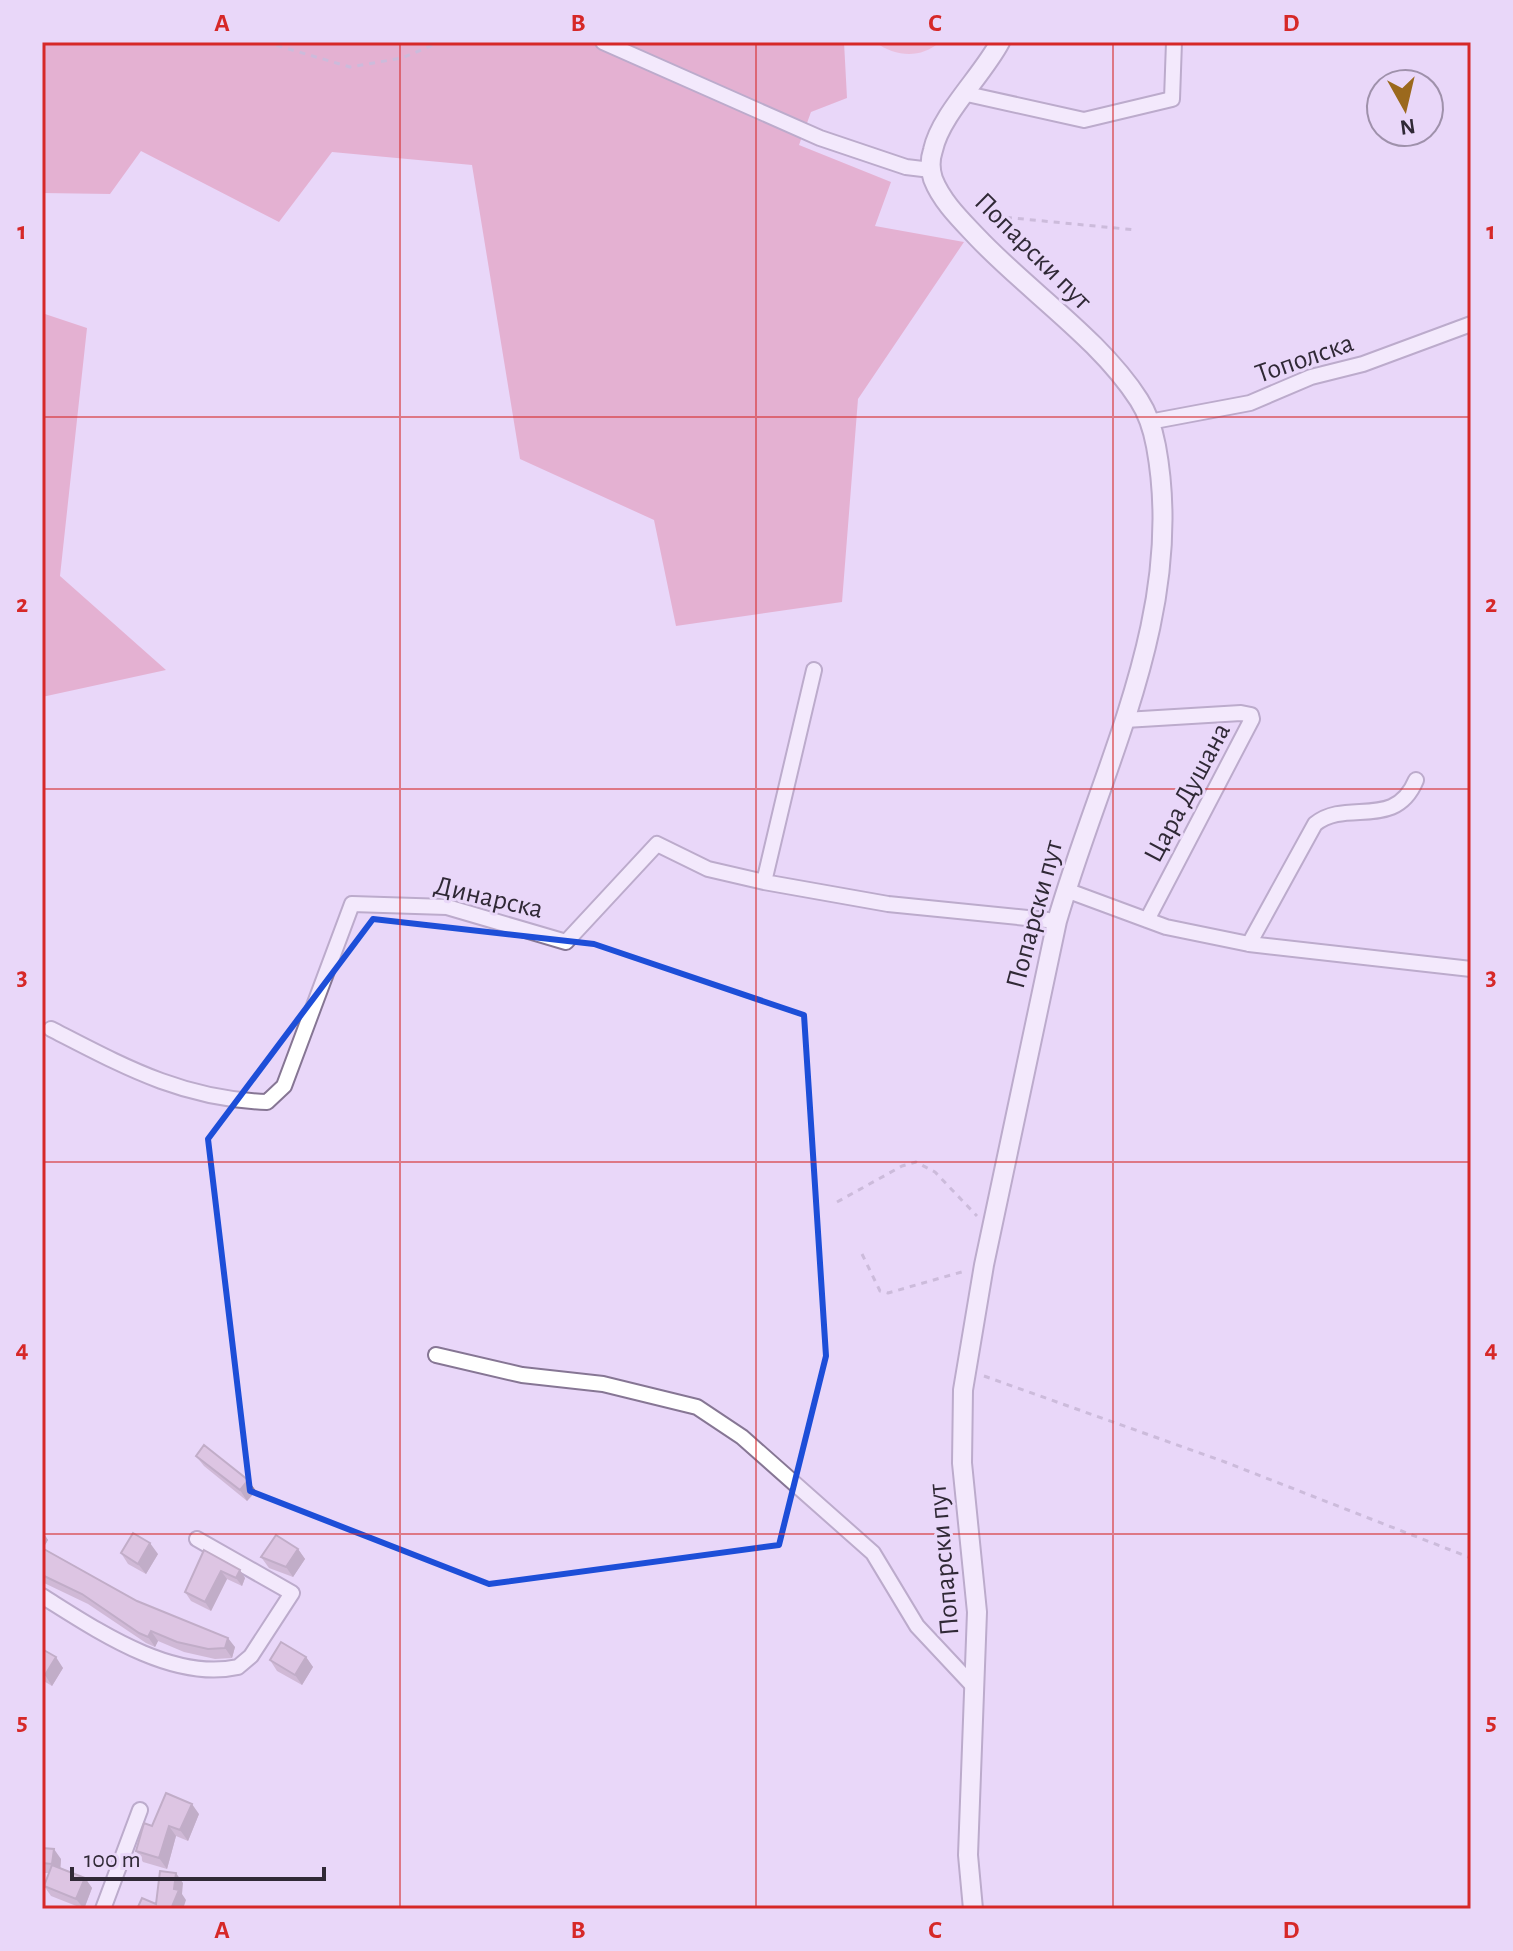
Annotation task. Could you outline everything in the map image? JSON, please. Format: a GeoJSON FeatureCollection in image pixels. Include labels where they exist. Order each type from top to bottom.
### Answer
{"type":"FeatureCollection","features":[{"type":"Feature","properties":{"kind":"street"},"geometry":{"type":"LineString","coordinates":[[603,42],[820,138],[906,167],[931,170],[939,134],[1000,42]]}},
{"type":"Feature","properties":{"kind":"street"},"geometry":{"type":"LineString","coordinates":[[967,94],[1084,120],[1172,99],[1174,42]]}},
{"type":"Feature","properties":{"kind":"street","name":"Попарски пут"},"geometry":{"type":"LineString","coordinates":[[931,170],[940,192],[954,211],[1117,370],[1139,400],[1149,422],[1162,500],[1161,567],[1149,635],[1125,720],[1057,921],[991,1230],[966,1369],[961,1440],[976,1594],[976,1689],[968,1855],[973,1909]]}},
{"type":"Feature","properties":{"kind":"street","name":"Тополска"},"geometry":{"type":"LineString","coordinates":[[1149,422],[1250,403],[1311,377],[1363,364],[1471,324]]}},
{"type":"Feature","properties":{"kind":"street"},"geometry":{"type":"LineString","coordinates":[[764,882],[814,670]]}},
{"type":"Feature","properties":{"kind":"street","name":"Цара Душана"},"geometry":{"type":"LineString","coordinates":[[1125,720],[1241,713],[1251,715],[1252,719],[1147,920]]}},
{"type":"Feature","properties":{"kind":"street"},"geometry":{"type":"LineString","coordinates":[[1249,944],[1315,824],[1330,816],[1391,808],[1405,801],[1416,780]]}},
{"type":"Feature","properties":{"kind":"street","name":"Динарска"},"geometry":{"type":"LineString","coordinates":[[51,1029],[144,1077],[222,1101],[267,1102],[284,1086],[352,904],[447,907],[566,942],[657,844],[708,869],[764,882],[888,904],[1057,921]]}},
{"type":"Feature","properties":{"kind":"street"},"geometry":{"type":"LineString","coordinates":[[1066,890],[1147,920],[1249,944],[1471,969]]}},
{"type":"Feature","properties":{"kind":"street"},"geometry":{"type":"LineString","coordinates":[[436,1355],[522,1375],[603,1384],[697,1407],[742,1437],[873,1553],[917,1626],[976,1689]]}},
{"type":"Feature","properties":{"kind":"street"},"geometry":{"type":"LineString","coordinates":[[42,1596],[77,1620],[153,1657],[193,1667],[231,1669],[251,1656],[292,1593],[197,1539]]}},
{"type":"Feature","properties":{"kind":"street"},"geometry":{"type":"LineString","coordinates":[[103,1909],[140,1810]]}},
{"type":"Feature","properties":{"kind":"path"},"geometry":{"type":"LineString","coordinates":[[265,42],[350,67],[402,58],[440,42]]}},
{"type":"Feature","properties":{"kind":"path"},"geometry":{"type":"LineString","coordinates":[[954,211],[1136,230]]}},
{"type":"Feature","properties":{"kind":"path"},"geometry":{"type":"LineString","coordinates":[[837,1202],[902,1166],[916,1162],[935,1172],[991,1230]]}},
{"type":"Feature","properties":{"kind":"path"},"geometry":{"type":"LineString","coordinates":[[862,1254],[880,1291],[888,1293],[984,1265]]}},
{"type":"Feature","properties":{"kind":"path"},"geometry":{"type":"LineString","coordinates":[[966,1369],[1225,1462],[1471,1558]]}},
{"type":"Feature","properties":{"kind":"highlighted area"},"geometry":{"type":"Polygon","coordinates":[[[373,919],[594,944],[804,1015],[826,1356],[779,1545],[489,1584],[250,1491],[208,1139],[373,919]]]}},
{"type":"Feature","properties":{"kind":"shaded area"},"geometry":{"type":"Polygon","coordinates":[[[42,42],[844,42],[847,98],[811,112],[799,145],[891,182],[875,226],[964,242],[858,399],[842,602],[676,626],[654,520],[520,459],[472,165],[332,152],[279,222],[141,151],[110,194],[42,193],[42,42]]]}},
{"type":"Feature","properties":{"kind":"shaded area"},"geometry":{"type":"Polygon","coordinates":[[[875,42],[940,42],[924,51],[908,54],[891,51],[875,42]]]}},
{"type":"Feature","properties":{"kind":"shaded area"},"geometry":{"type":"Polygon","coordinates":[[[42,313],[87,328],[60,576],[166,670],[42,697],[42,313]]]}},
{"type":"Feature","properties":{"kind":"building"},"geometry":{"type":"Polygon","coordinates":[[[204,1445],[248,1480],[240,1490],[196,1456],[204,1445]]]}},
{"type":"Feature","properties":{"kind":"building"},"geometry":{"type":"Polygon","coordinates":[[[133,1533],[150,1543],[138,1564],[121,1553],[133,1533]]]}},
{"type":"Feature","properties":{"kind":"building"},"geometry":{"type":"Polygon","coordinates":[[[276,1535],[298,1549],[286,1567],[261,1557],[276,1535]]]}},
{"type":"Feature","properties":{"kind":"building"},"geometry":{"type":"Polygon","coordinates":[[[42,1548],[137,1601],[228,1638],[225,1648],[208,1649],[177,1642],[151,1631],[148,1637],[139,1633],[82,1594],[42,1575],[42,1548]]]}},
{"type":"Feature","properties":{"kind":"building"},"geometry":{"type":"Polygon","coordinates":[[[204,1550],[240,1570],[236,1578],[221,1571],[205,1602],[185,1592],[204,1550]]]}},
{"type":"Feature","properties":{"kind":"building"},"geometry":{"type":"Polygon","coordinates":[[[281,1642],[306,1657],[295,1675],[270,1660],[281,1642]]]}},
{"type":"Feature","properties":{"kind":"building"},"geometry":{"type":"Polygon","coordinates":[[[42,1649],[56,1657],[45,1675],[42,1674],[42,1649]]]}},
{"type":"Feature","properties":{"kind":"building"},"geometry":{"type":"Polygon","coordinates":[[[166,1793],[192,1804],[180,1830],[169,1826],[159,1858],[136,1851],[144,1823],[152,1826],[166,1793]]]}},
{"type":"Feature","properties":{"kind":"building"},"geometry":{"type":"Polygon","coordinates":[[[42,1848],[54,1849],[52,1864],[42,1863],[42,1848]]]}},
{"type":"Feature","properties":{"kind":"building"},"geometry":{"type":"Polygon","coordinates":[[[52,1865],[85,1878],[76,1899],[44,1886],[52,1865]]]}},
{"type":"Feature","properties":{"kind":"building"},"geometry":{"type":"Polygon","coordinates":[[[160,1871],[176,1873],[174,1889],[179,1890],[171,1909],[137,1909],[142,1898],[156,1904],[160,1871]]]}}]}
